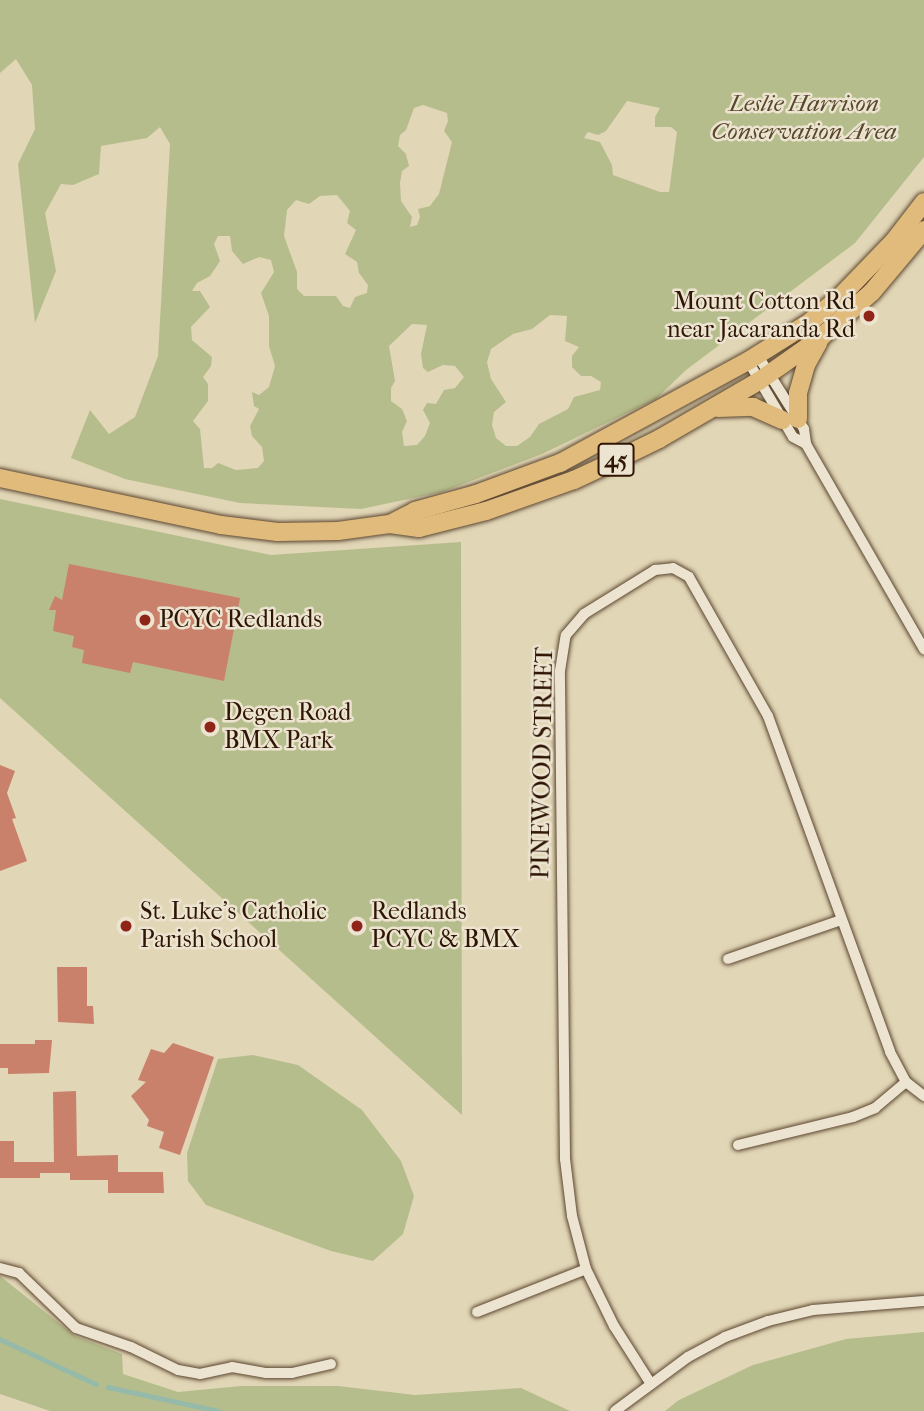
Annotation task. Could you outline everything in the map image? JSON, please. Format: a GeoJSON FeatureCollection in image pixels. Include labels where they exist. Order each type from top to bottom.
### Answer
{"type":"FeatureCollection","features":[{"type":"Feature","properties":{"kind":"main road","name":"45"},"geometry":{"type":"LineString","coordinates":[[390,524],[415,511],[476,494],[559,463],[753,359],[810,322],[841,296],[894,241],[924,202]]}},
{"type":"Feature","properties":{"kind":"main road","name":"45"},"geometry":{"type":"LineString","coordinates":[[0,478],[221,526],[278,532],[338,531],[390,524],[419,528],[520,499],[610,463],[716,408],[820,338],[872,292],[924,230]]}},
{"type":"Feature","properties":{"kind":"main road"},"geometry":{"type":"LineString","coordinates":[[716,408],[753,407],[790,419],[806,365],[820,338]]}},
{"type":"Feature","properties":{"kind":"street"},"geometry":{"type":"LineString","coordinates":[[753,359],[790,419],[804,429],[806,444],[924,649]]}},
{"type":"Feature","properties":{"kind":"street"},"geometry":{"type":"LineString","coordinates":[[764,378],[790,419],[793,437],[806,444]]}},
{"type":"Feature","properties":{"kind":"street","name":"PINEWOOD STREET"},"geometry":{"type":"LineString","coordinates":[[651,1384],[614,1326],[586,1269],[572,1216],[565,1159],[560,671],[566,635],[584,614],[655,570],[673,568],[689,577],[768,716],[890,1052],[906,1082],[924,1096]]}},
{"type":"Feature","properties":{"kind":"street"},"geometry":{"type":"LineString","coordinates":[[728,959],[841,920]]}},
{"type":"Feature","properties":{"kind":"street"},"geometry":{"type":"LineString","coordinates":[[738,1145],[853,1117],[875,1108],[906,1082]]}},
{"type":"Feature","properties":{"kind":"street"},"geometry":{"type":"LineString","coordinates":[[0,1268],[19,1273],[76,1328],[131,1347],[178,1370],[201,1374],[232,1367],[266,1373],[292,1373],[331,1364]]}},
{"type":"Feature","properties":{"kind":"street"},"geometry":{"type":"LineString","coordinates":[[477,1312],[586,1269]]}},
{"type":"Feature","properties":{"kind":"street"},"geometry":{"type":"LineString","coordinates":[[615,1411],[688,1357],[725,1337],[768,1321],[813,1310],[924,1301]]}},
{"type":"Feature","properties":{"kind":"green space","name":"Leslie Harrison Conservation Area"},"geometry":{"type":"Polygon","coordinates":[[[0,0],[924,0],[924,157],[855,243],[686,370],[656,399],[542,454],[442,492],[361,509],[240,503],[125,479],[71,458],[90,410],[109,434],[135,417],[158,356],[170,144],[160,127],[147,138],[101,146],[99,174],[73,185],[61,184],[45,213],[56,271],[35,323],[18,164],[35,129],[32,85],[16,59],[0,73],[0,0]],[[627,101],[606,131],[598,135],[588,132],[584,138],[600,142],[612,165],[613,175],[660,192],[669,192],[677,132],[671,127],[655,127],[655,117],[660,108],[627,101]],[[423,105],[414,108],[406,130],[400,135],[398,146],[406,154],[409,166],[402,171],[400,183],[401,201],[412,217],[410,227],[417,225],[420,217],[418,209],[430,206],[439,194],[452,142],[444,131],[448,121],[447,113],[423,105]],[[337,195],[320,196],[309,204],[296,200],[287,210],[284,236],[297,272],[297,289],[304,296],[336,296],[343,306],[350,308],[355,297],[367,293],[368,285],[359,273],[357,262],[345,254],[356,230],[347,223],[350,211],[337,195]],[[218,236],[214,244],[220,261],[210,276],[197,283],[192,291],[200,291],[210,307],[191,327],[192,340],[212,357],[211,366],[203,377],[208,384],[208,401],[193,421],[200,429],[204,468],[212,468],[218,463],[236,470],[258,468],[264,461],[262,447],[252,436],[250,426],[259,409],[254,406],[252,392],[259,395],[269,387],[275,366],[269,346],[269,316],[261,293],[274,272],[271,260],[259,257],[243,264],[232,251],[230,236],[218,236]],[[550,315],[532,329],[513,334],[491,349],[487,362],[491,379],[506,402],[494,412],[492,425],[496,438],[506,446],[517,446],[530,437],[539,424],[568,409],[574,397],[600,390],[601,382],[591,376],[581,376],[572,367],[572,356],[579,347],[565,341],[567,316],[550,315]],[[412,324],[389,346],[395,381],[391,388],[391,401],[402,409],[407,421],[402,432],[404,446],[417,445],[425,436],[430,423],[423,410],[427,403],[436,404],[444,390],[455,388],[464,377],[455,366],[443,365],[428,372],[423,368],[421,354],[427,325],[412,324]]]}},
{"type":"Feature","properties":{"kind":"green space","name":"Redlands PCYC & BMX"},"geometry":{"type":"Polygon","coordinates":[[[0,499],[271,555],[461,542],[462,1115],[0,698],[0,499]]]}},
{"type":"Feature","properties":{"kind":"green space"},"geometry":{"type":"Polygon","coordinates":[[[253,1055],[298,1065],[362,1110],[401,1161],[414,1196],[403,1234],[373,1261],[331,1251],[206,1205],[188,1181],[187,1153],[218,1059],[253,1055]]]}},
{"type":"Feature","properties":{"kind":"green space"},"geometry":{"type":"Polygon","coordinates":[[[0,1276],[75,1336],[122,1354],[123,1374],[178,1392],[241,1386],[338,1386],[415,1395],[521,1388],[570,1411],[50,1411],[0,1394],[0,1276]]]}},
{"type":"Feature","properties":{"kind":"green space"},"geometry":{"type":"Polygon","coordinates":[[[924,1332],[924,1411],[665,1411],[679,1400],[753,1365],[846,1339],[924,1332]]]}},
{"type":"Feature","properties":{"kind":"building","name":"PCYC Redlands"},"geometry":{"type":"Polygon","coordinates":[[[69,564],[240,598],[224,681],[133,662],[130,673],[82,663],[84,650],[72,647],[74,636],[53,631],[56,610],[49,610],[55,596],[62,600],[69,564]]]}},
{"type":"Feature","properties":{"kind":"building"},"geometry":{"type":"Polygon","coordinates":[[[0,765],[15,771],[7,793],[16,818],[12,819],[27,861],[0,871],[0,765]]]}},
{"type":"Feature","properties":{"kind":"building"},"geometry":{"type":"Polygon","coordinates":[[[57,967],[87,967],[87,1006],[93,1006],[94,1024],[58,1022],[57,967]]]}},
{"type":"Feature","properties":{"kind":"building"},"geometry":{"type":"Polygon","coordinates":[[[35,1040],[52,1040],[49,1073],[8,1074],[8,1068],[0,1068],[0,1044],[35,1044],[35,1040]]]}},
{"type":"Feature","properties":{"kind":"building"},"geometry":{"type":"Polygon","coordinates":[[[173,1043],[214,1057],[180,1155],[159,1148],[164,1132],[147,1126],[149,1120],[131,1096],[146,1082],[138,1080],[151,1049],[164,1053],[173,1043]]]}},
{"type":"Feature","properties":{"kind":"building"},"geometry":{"type":"Polygon","coordinates":[[[76,1091],[77,1156],[118,1155],[118,1172],[163,1172],[164,1193],[108,1193],[108,1180],[70,1180],[70,1173],[40,1173],[40,1178],[0,1178],[0,1141],[14,1141],[14,1162],[54,1162],[53,1092],[76,1091]]]}},
{"type":"Feature","properties":{"kind":"waterway"},"geometry":{"type":"LineString","coordinates":[[0,1339],[96,1384]]}},
{"type":"Feature","properties":{"kind":"waterway"},"geometry":{"type":"LineString","coordinates":[[108,1387],[219,1411]]}},
{"type":"Feature","properties":{"kind":"place","name":"Mount Cotton Rd near Jacaranda Rd"},"geometry":{"type":"Point","coordinates":[869,316]}},
{"type":"Feature","properties":{"kind":"place","name":"PCYC Redlands"},"geometry":{"type":"Point","coordinates":[145,620]}},
{"type":"Feature","properties":{"kind":"place","name":"Degen Road BMX Park"},"geometry":{"type":"Point","coordinates":[210,727]}},
{"type":"Feature","properties":{"kind":"place","name":"St. Luke's Catholic Parish School"},"geometry":{"type":"Point","coordinates":[126,926]}},
{"type":"Feature","properties":{"kind":"place","name":"Redlands PCYC & BMX"},"geometry":{"type":"Point","coordinates":[357,926]}}]}
